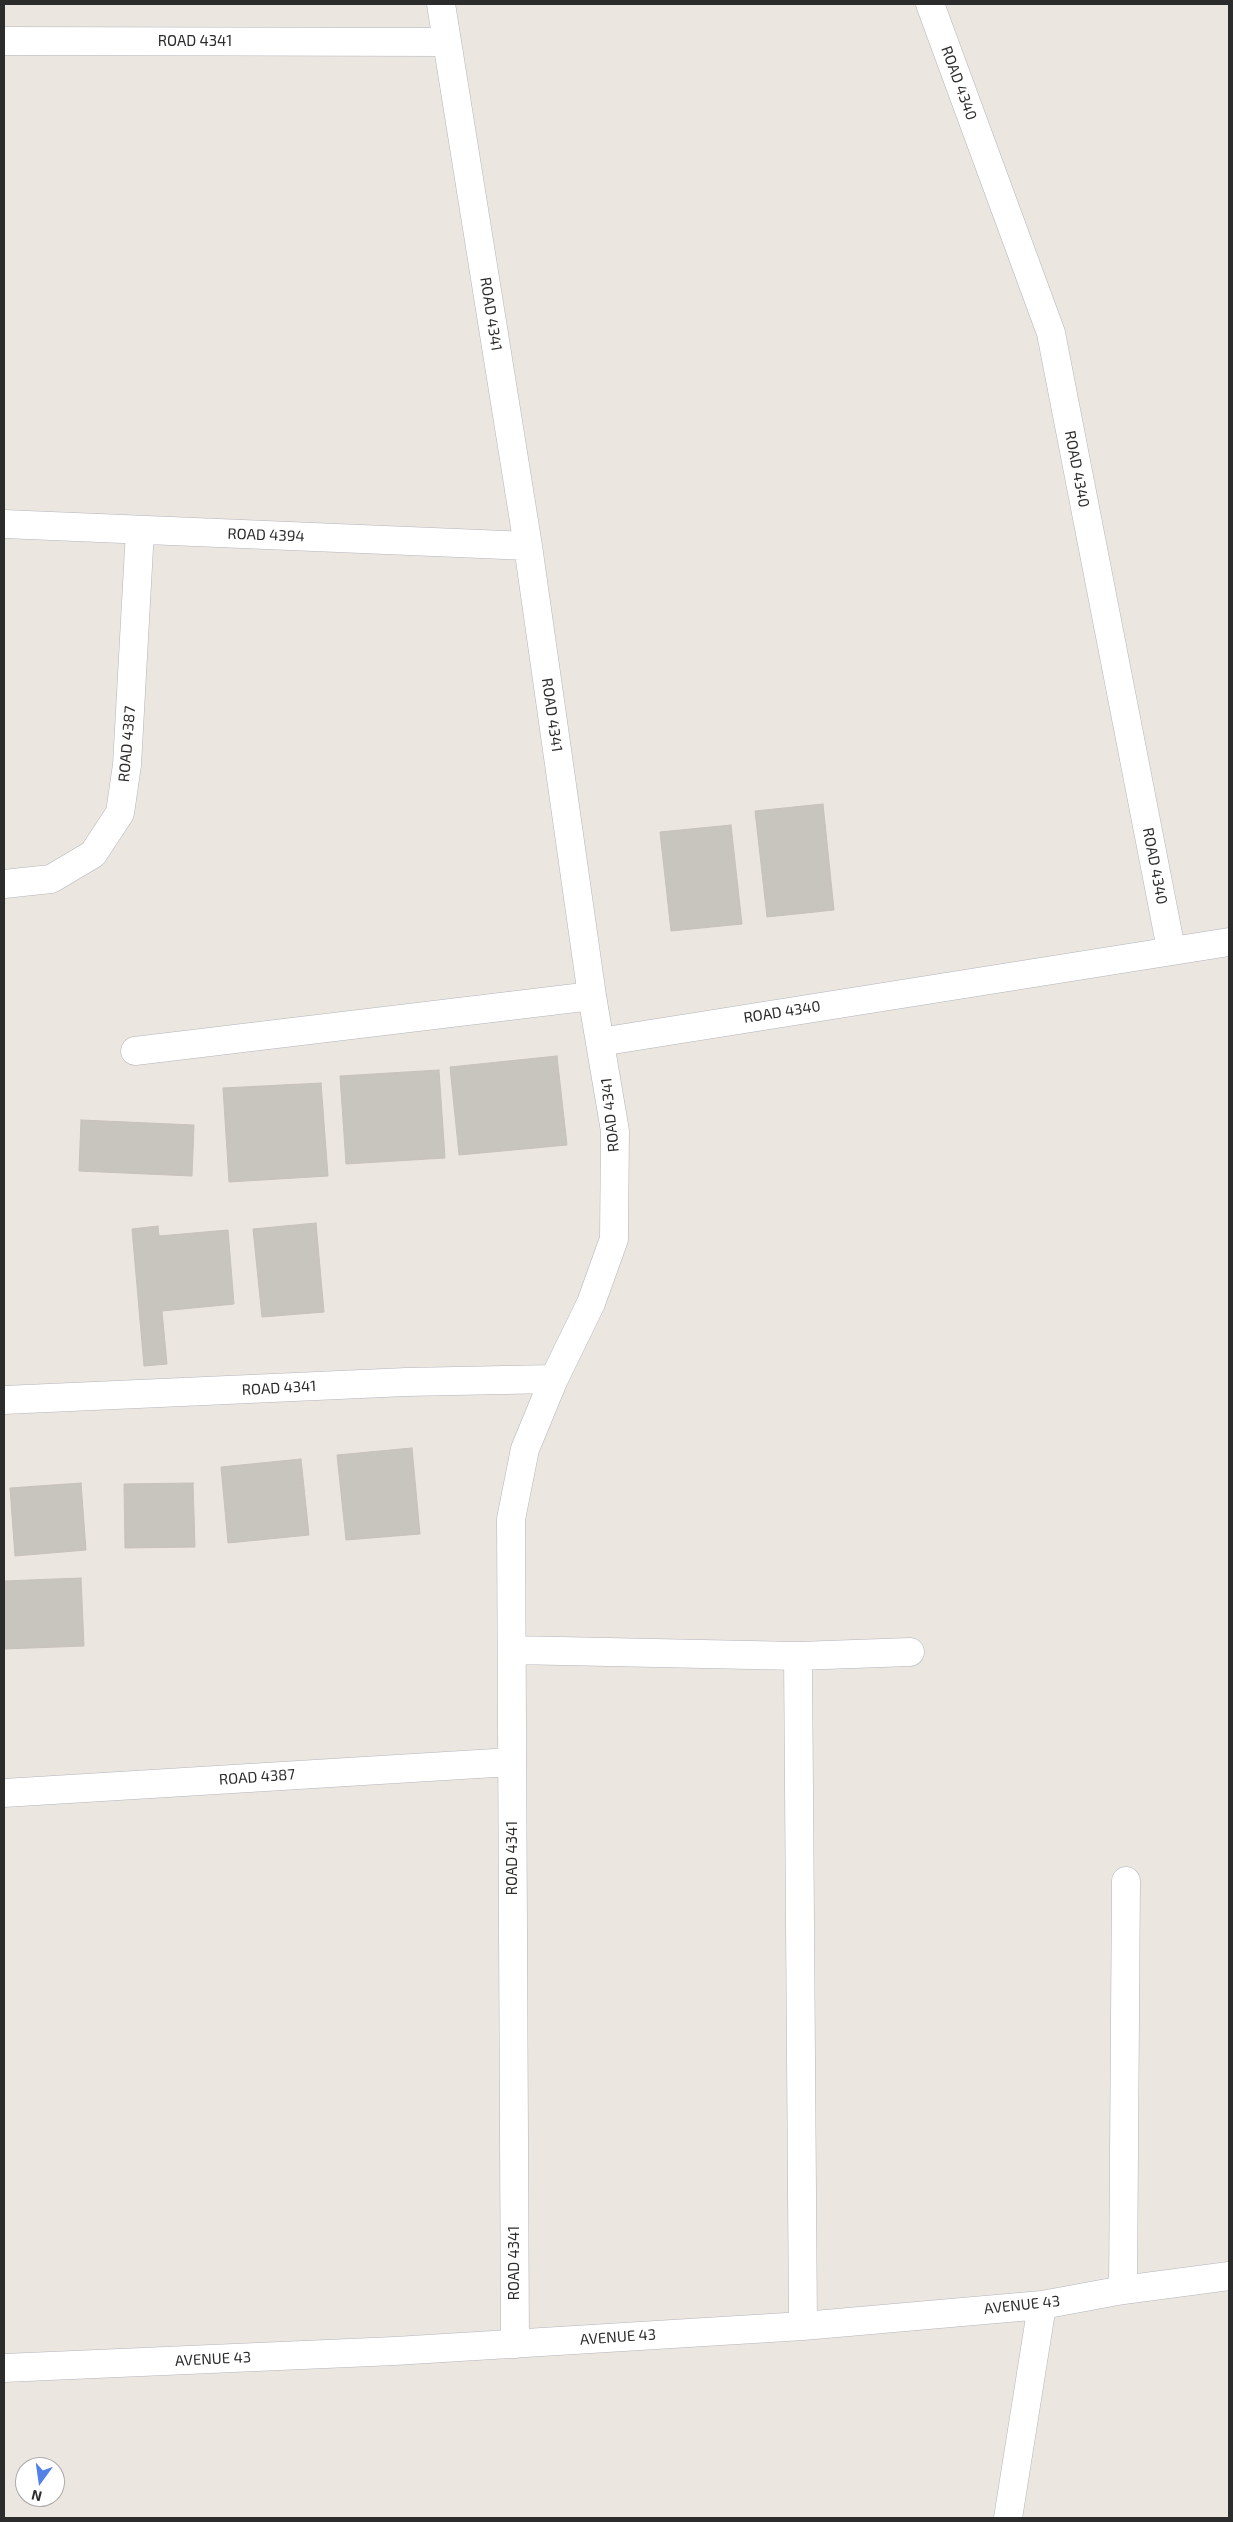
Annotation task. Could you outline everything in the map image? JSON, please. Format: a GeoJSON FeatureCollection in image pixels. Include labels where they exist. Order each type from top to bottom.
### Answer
{"type":"FeatureCollection","features":[{"type":"Feature","properties":{"kind":"street","name":"ROAD 4341"},"geometry":{"type":"LineString","coordinates":[[441,4],[528,546],[592,996],[615,1131],[614,1240],[591,1303],[554,1379],[525,1449],[511,1519],[515,2344]]}},
{"type":"Feature","properties":{"kind":"street","name":"ROAD 4340"},"geometry":{"type":"LineString","coordinates":[[930,4],[1051,333],[1171,949]]}},
{"type":"Feature","properties":{"kind":"street","name":"ROAD 4341"},"geometry":{"type":"LineString","coordinates":[[4,41],[447,42]]}},
{"type":"Feature","properties":{"kind":"street","name":"ROAD 4394"},"geometry":{"type":"LineString","coordinates":[[4,524],[528,546]]}},
{"type":"Feature","properties":{"kind":"street","name":"ROAD 4387"},"geometry":{"type":"LineString","coordinates":[[4,884],[51,879],[93,854],[120,813],[127,765],[140,530]]}},
{"type":"Feature","properties":{"kind":"street","name":"ROAD 4340"},"geometry":{"type":"LineString","coordinates":[[600,1042],[1171,949],[1229,942]]}},
{"type":"Feature","properties":{"kind":"street"},"geometry":{"type":"LineString","coordinates":[[135,1051],[592,996]]}},
{"type":"Feature","properties":{"kind":"street","name":"ROAD 4341"},"geometry":{"type":"LineString","coordinates":[[4,1400],[406,1382],[554,1379]]}},
{"type":"Feature","properties":{"kind":"street"},"geometry":{"type":"LineString","coordinates":[[513,1650],[798,1656],[910,1652]]}},
{"type":"Feature","properties":{"kind":"street"},"geometry":{"type":"LineString","coordinates":[[798,1656],[802,2326]]}},
{"type":"Feature","properties":{"kind":"street","name":"ROAD 4387"},"geometry":{"type":"LineString","coordinates":[[4,1793],[511,1762]]}},
{"type":"Feature","properties":{"kind":"street"},"geometry":{"type":"LineString","coordinates":[[1123,2290],[1126,1881]]}},
{"type":"Feature","properties":{"kind":"street","name":"AVENUE 43"},"geometry":{"type":"LineString","coordinates":[[4,2368],[515,2344],[802,2326],[1042,2305],[1123,2290],[1229,2276]]}},
{"type":"Feature","properties":{"kind":"street"},"geometry":{"type":"LineString","coordinates":[[1008,2518],[1042,2305]]}},
{"type":"Feature","properties":{"kind":"building"},"geometry":{"type":"Polygon","coordinates":[[[823,804],[834,910],[767,917],[755,811],[823,804]]]}},
{"type":"Feature","properties":{"kind":"building"},"geometry":{"type":"Polygon","coordinates":[[[731,825],[742,924],[671,931],[660,832],[731,825]]]}},
{"type":"Feature","properties":{"kind":"building"},"geometry":{"type":"Polygon","coordinates":[[[557,1056],[567,1145],[459,1155],[450,1067],[557,1056]]]}},
{"type":"Feature","properties":{"kind":"building"},"geometry":{"type":"Polygon","coordinates":[[[439,1070],[445,1158],[346,1164],[340,1076],[439,1070]]]}},
{"type":"Feature","properties":{"kind":"building"},"geometry":{"type":"Polygon","coordinates":[[[321,1083],[328,1176],[229,1182],[223,1088],[321,1083]]]}},
{"type":"Feature","properties":{"kind":"building"},"geometry":{"type":"Polygon","coordinates":[[[81,1120],[194,1125],[192,1176],[79,1171],[81,1120]]]}},
{"type":"Feature","properties":{"kind":"building"},"geometry":{"type":"Polygon","coordinates":[[[316,1223],[324,1312],[262,1317],[253,1229],[316,1223]]]}},
{"type":"Feature","properties":{"kind":"building"},"geometry":{"type":"Polygon","coordinates":[[[158,1226],[159,1236],[228,1230],[234,1304],[162,1311],[167,1364],[144,1366],[132,1229],[158,1226]]]}},
{"type":"Feature","properties":{"kind":"building"},"geometry":{"type":"Polygon","coordinates":[[[412,1448],[420,1534],[346,1540],[337,1455],[412,1448]]]}},
{"type":"Feature","properties":{"kind":"building"},"geometry":{"type":"Polygon","coordinates":[[[301,1459],[309,1535],[228,1543],[221,1467],[301,1459]]]}},
{"type":"Feature","properties":{"kind":"building"},"geometry":{"type":"Polygon","coordinates":[[[81,1483],[86,1550],[15,1556],[10,1488],[81,1483]]]}},
{"type":"Feature","properties":{"kind":"building"},"geometry":{"type":"Polygon","coordinates":[[[193,1483],[195,1547],[125,1548],[124,1484],[193,1483]]]}},
{"type":"Feature","properties":{"kind":"building"},"geometry":{"type":"Polygon","coordinates":[[[81,1578],[84,1646],[4,1649],[4,1581],[81,1578]]]}}]}
